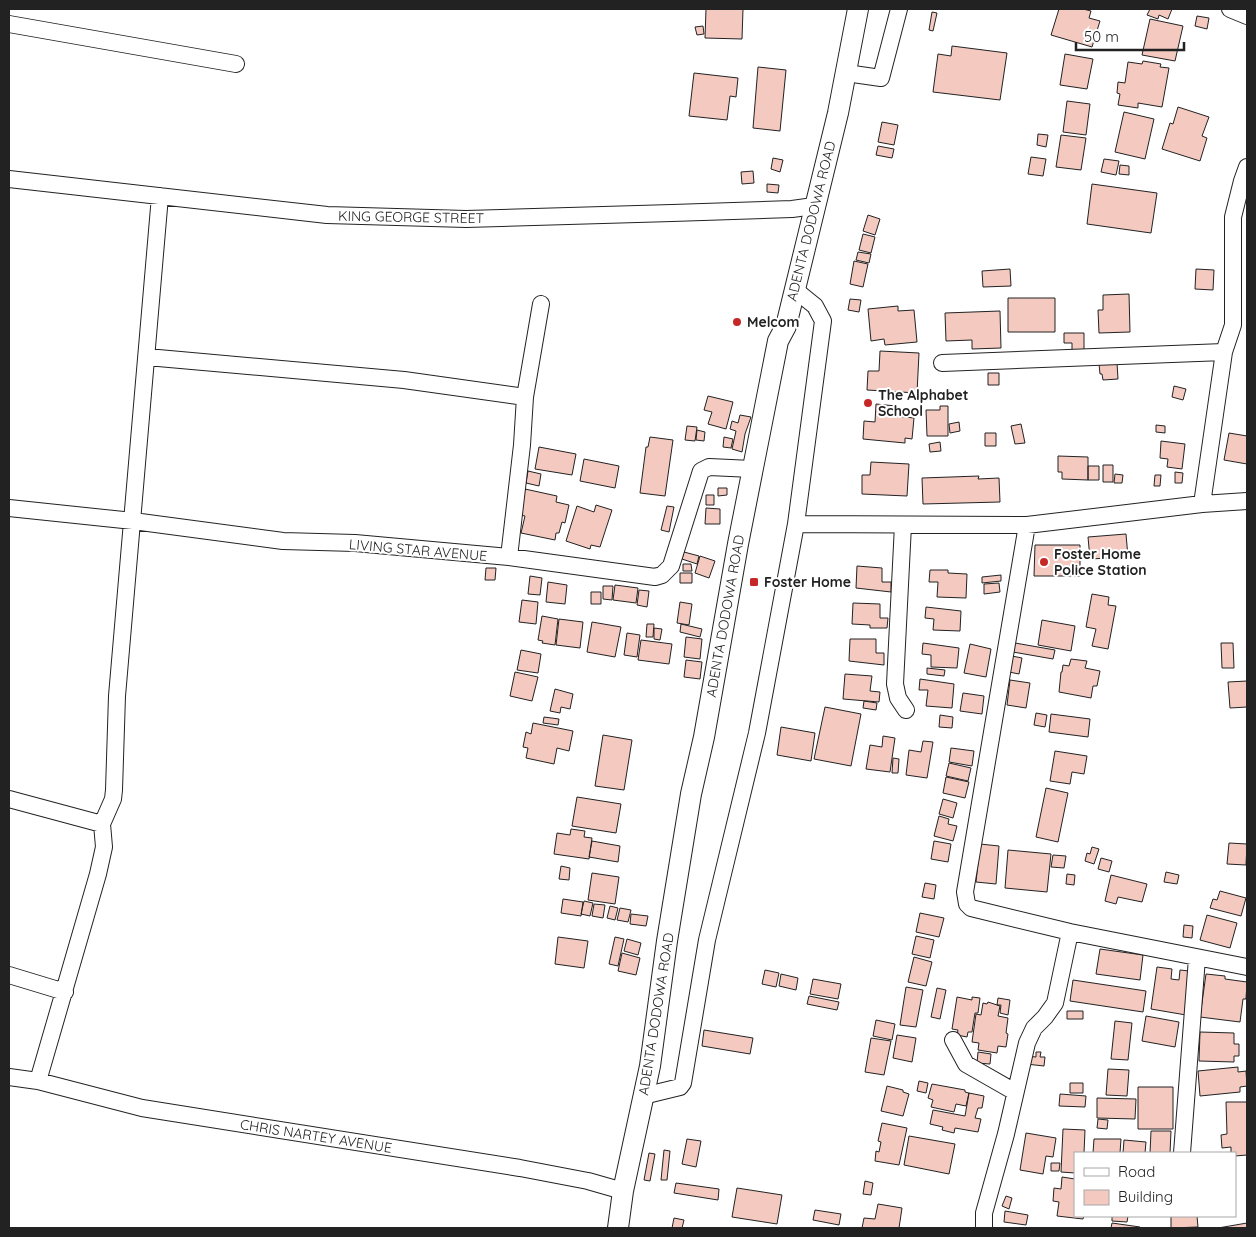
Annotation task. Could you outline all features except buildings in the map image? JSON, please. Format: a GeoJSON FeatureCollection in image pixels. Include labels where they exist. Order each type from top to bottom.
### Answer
{"type":"FeatureCollection","features":[{"type":"Feature","properties":{"kind":"main road","name":"ADENTA DODOWA ROAD"},"geometry":{"type":"LineString","coordinates":[[618,1228],[623,1191],[650,1066],[667,941],[691,794],[704,737],[752,469],[778,341],[786,326],[838,113],[858,9]]}},
{"type":"Feature","properties":{"kind":"street"},"geometry":{"type":"LineString","coordinates":[[846,73],[881,78],[899,9]]}},
{"type":"Feature","properties":{"kind":"street"},"geometry":{"type":"LineString","coordinates":[[1230,9],[1247,16]]}},
{"type":"Feature","properties":{"kind":"street"},"geometry":{"type":"LineString","coordinates":[[9,24],[236,64]]}},
{"type":"Feature","properties":{"kind":"street"},"geometry":{"type":"LineString","coordinates":[[1202,504],[1224,352],[1240,325],[1233,217],[1247,167]]}},
{"type":"Feature","properties":{"kind":"street","name":"KING GEORGE STREET"},"geometry":{"type":"LineString","coordinates":[[9,178],[327,215],[466,219],[672,213],[814,206]]}},
{"type":"Feature","properties":{"kind":"street"},"geometry":{"type":"LineString","coordinates":[[38,1081],[98,874],[104,846],[102,824],[113,799],[117,696],[160,196]]}},
{"type":"Feature","properties":{"kind":"street"},"geometry":{"type":"LineString","coordinates":[[1233,217],[1247,206]]}},
{"type":"Feature","properties":{"kind":"street"},"geometry":{"type":"LineString","coordinates":[[643,1096],[680,1087],[683,1083],[707,940],[757,733],[796,524],[823,322],[815,306],[794,289]]}},
{"type":"Feature","properties":{"kind":"street"},"geometry":{"type":"LineString","coordinates":[[509,557],[522,444],[525,397],[541,304]]}},
{"type":"Feature","properties":{"kind":"street"},"geometry":{"type":"LineString","coordinates":[[942,364],[1224,352]]}},
{"type":"Feature","properties":{"kind":"street"},"geometry":{"type":"LineString","coordinates":[[147,357],[404,380],[525,397]]}},
{"type":"Feature","properties":{"kind":"street","name":"LIVING STAR AVENUE"},"geometry":{"type":"LineString","coordinates":[[9,508],[133,520],[283,541],[354,543],[509,557],[655,577],[662,575],[671,566],[701,471],[709,467],[752,469]]}},
{"type":"Feature","properties":{"kind":"street"},"geometry":{"type":"LineString","coordinates":[[796,524],[1026,524],[1202,504],[1247,502]]}},
{"type":"Feature","properties":{"kind":"street"},"geometry":{"type":"LineString","coordinates":[[1026,524],[965,892],[967,904],[971,908],[1070,932],[1247,967]]}},
{"type":"Feature","properties":{"kind":"street"},"geometry":{"type":"LineString","coordinates":[[903,525],[895,684],[898,698],[906,710]]}},
{"type":"Feature","properties":{"kind":"street"},"geometry":{"type":"LineString","coordinates":[[9,799],[102,824]]}},
{"type":"Feature","properties":{"kind":"street"},"geometry":{"type":"LineString","coordinates":[[984,1228],[984,1212],[1027,1043],[1034,1028],[1055,1003],[1070,932]]}},
{"type":"Feature","properties":{"kind":"street"},"geometry":{"type":"LineString","coordinates":[[1182,1152],[1197,958]]}},
{"type":"Feature","properties":{"kind":"street"},"geometry":{"type":"LineString","coordinates":[[9,975],[65,992]]}},
{"type":"Feature","properties":{"kind":"street"},"geometry":{"type":"LineString","coordinates":[[953,1040],[966,1064],[1015,1092]]}},
{"type":"Feature","properties":{"kind":"street","name":"CHRIS NARTEY AVENUE"},"geometry":{"type":"LineString","coordinates":[[9,1077],[38,1081],[142,1108],[520,1168],[588,1181],[623,1191]]}},
{"type":"Feature","properties":{"kind":"place","name":"Melcom"},"geometry":{"type":"Point","coordinates":[737,322]}},
{"type":"Feature","properties":{"kind":"place","name":"The Alphabet School"},"geometry":{"type":"Point","coordinates":[868,403]}},
{"type":"Feature","properties":{"kind":"place","name":"Foster Home Police Station"},"geometry":{"type":"Point","coordinates":[1044,562]}},
{"type":"Feature","properties":{"kind":"place","name":"Foster Home"},"geometry":{"type":"Point","coordinates":[754,582]}}]}
